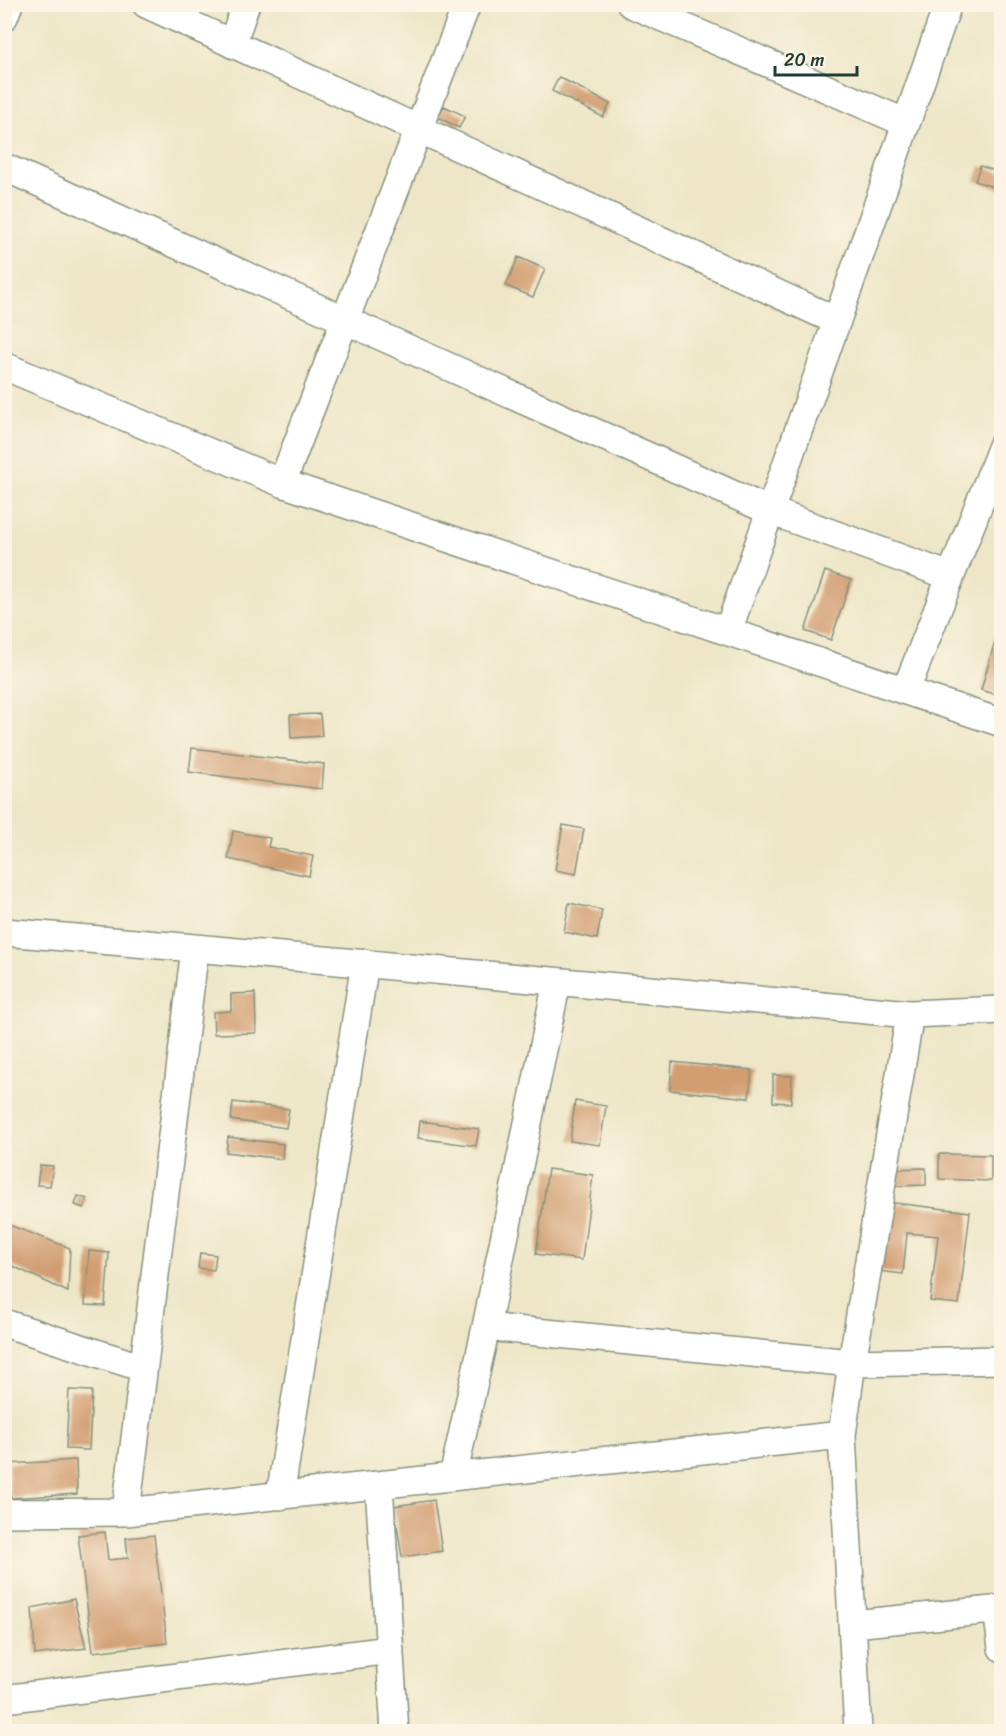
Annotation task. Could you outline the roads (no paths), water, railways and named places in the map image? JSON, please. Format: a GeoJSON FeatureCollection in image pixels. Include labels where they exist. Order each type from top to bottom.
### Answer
{"type":"FeatureCollection","features":[{"type":"Feature","properties":{"kind":"street"},"geometry":{"type":"LineString","coordinates":[[4,17],[9,4]]}},
{"type":"Feature","properties":{"kind":"street"},"geometry":{"type":"LineString","coordinates":[[146,4],[837,321]]}},
{"type":"Feature","properties":{"kind":"street"},"geometry":{"type":"LineString","coordinates":[[232,44],[246,4]]}},
{"type":"Feature","properties":{"kind":"street"},"geometry":{"type":"LineString","coordinates":[[282,483],[467,4]]}},
{"type":"Feature","properties":{"kind":"street"},"geometry":{"type":"LineString","coordinates":[[631,4],[906,123]]}},
{"type":"Feature","properties":{"kind":"street"},"geometry":{"type":"LineString","coordinates":[[728,631],[948,4]]}},
{"type":"Feature","properties":{"kind":"street"},"geometry":{"type":"LineString","coordinates":[[4,167],[770,512],[950,576]]}},
{"type":"Feature","properties":{"kind":"street"},"geometry":{"type":"LineString","coordinates":[[4,366],[282,483],[1002,723]]}},
{"type":"Feature","properties":{"kind":"street"},"geometry":{"type":"LineString","coordinates":[[906,690],[1002,446]]}},
{"type":"Feature","properties":{"kind":"street"},"geometry":{"type":"LineString","coordinates":[[4,932],[910,1014],[1002,1010]]}},
{"type":"Feature","properties":{"kind":"street"},"geometry":{"type":"LineString","coordinates":[[126,1512],[195,948]]}},
{"type":"Feature","properties":{"kind":"street"},"geometry":{"type":"LineString","coordinates":[[280,1496],[365,963]]}},
{"type":"Feature","properties":{"kind":"street"},"geometry":{"type":"LineString","coordinates":[[453,1477],[557,982]]}},
{"type":"Feature","properties":{"kind":"street"},"geometry":{"type":"LineString","coordinates":[[858,1731],[842,1435],[910,1014]]}},
{"type":"Feature","properties":{"kind":"street"},"geometry":{"type":"LineString","coordinates":[[4,1323],[143,1368]]}},
{"type":"Feature","properties":{"kind":"street"},"geometry":{"type":"LineString","coordinates":[[486,1327],[852,1363],[1002,1360]]}},
{"type":"Feature","properties":{"kind":"street"},"geometry":{"type":"LineString","coordinates":[[4,1513],[126,1512],[842,1435]]}},
{"type":"Feature","properties":{"kind":"street"},"geometry":{"type":"LineString","coordinates":[[379,1485],[395,1731]]}},
{"type":"Feature","properties":{"kind":"street"},"geometry":{"type":"LineString","coordinates":[[853,1624],[999,1609],[1002,1648]]}},
{"type":"Feature","properties":{"kind":"street"},"geometry":{"type":"LineString","coordinates":[[4,1699],[390,1650]]}}]}
